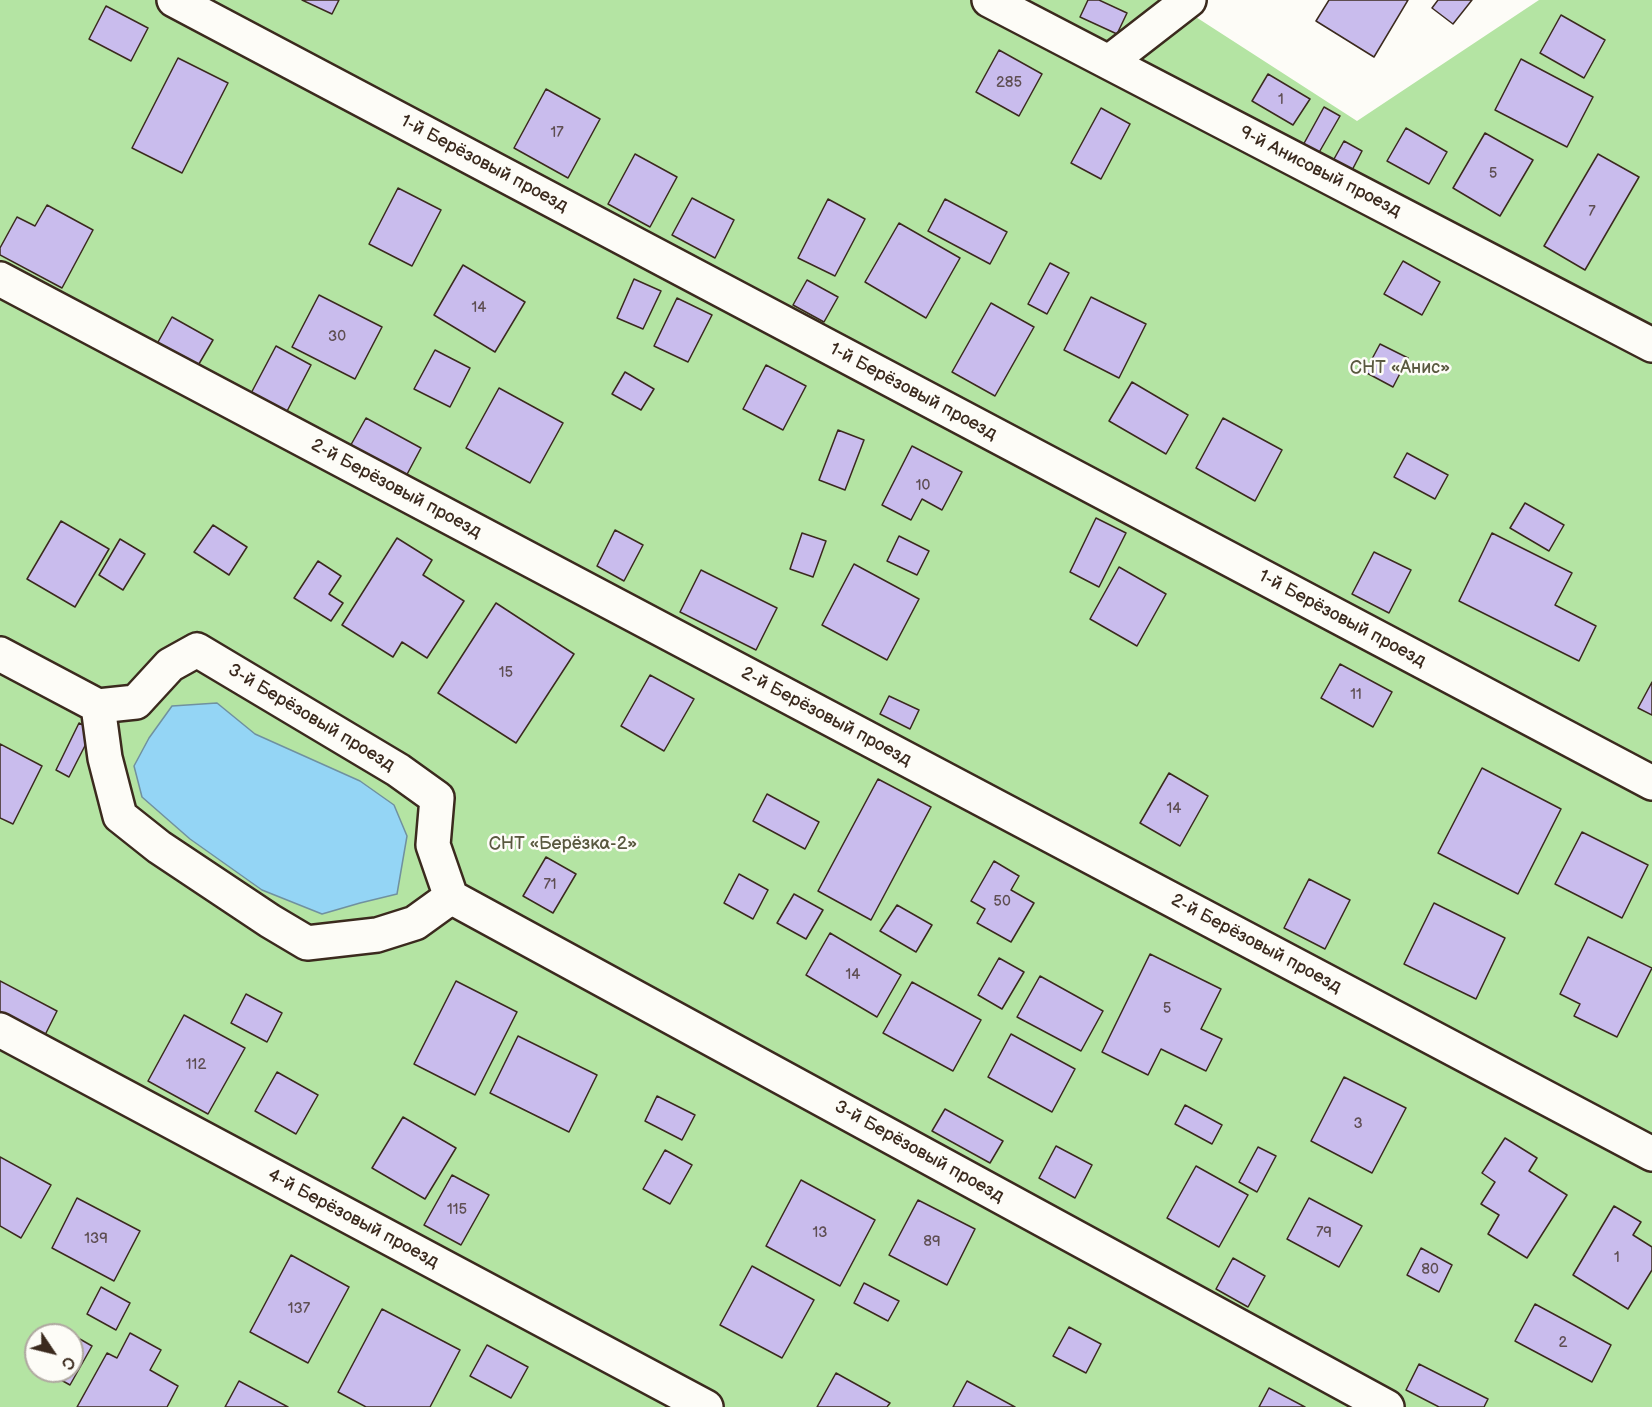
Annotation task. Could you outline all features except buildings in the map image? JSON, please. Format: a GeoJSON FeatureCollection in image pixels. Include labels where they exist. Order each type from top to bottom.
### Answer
{"type":"FeatureCollection","features":[{"type":"Feature","properties":{"kind":"street","name":"1-й Берёзовый проезд"},"geometry":{"type":"LineString","coordinates":[[174,0],[1652,783]]}},
{"type":"Feature","properties":{"kind":"street","name":"9-й Анисовый проезд"},"geometry":{"type":"LineString","coordinates":[[989,0],[1652,345]]}},
{"type":"Feature","properties":{"kind":"street"},"geometry":{"type":"LineString","coordinates":[[1109,62],[1189,0]]}},
{"type":"Feature","properties":{"kind":"street","name":"2-й Берёзовый проезд"},"geometry":{"type":"LineString","coordinates":[[0,279],[1652,1154]]}},
{"type":"Feature","properties":{"kind":"street","name":"3-й Берёзовый проезд"},"geometry":{"type":"LineString","coordinates":[[98,706],[136,702],[170,665],[197,650],[398,770],[437,798],[433,845],[451,897],[1387,1407]]}},
{"type":"Feature","properties":{"kind":"street"},"geometry":{"type":"LineString","coordinates":[[0,654],[98,706],[105,758],[120,816],[159,847],[307,943],[376,935],[415,923],[451,897]]}},
{"type":"Feature","properties":{"kind":"street","name":"4-й Берёзовый проезд"},"geometry":{"type":"LineString","coordinates":[[0,1030],[706,1407]]}},
{"type":"Feature","properties":{"kind":"green space","name":"СНТ «Берёзка-2»"},"geometry":{"type":"Polygon","coordinates":[[[0,0],[1198,0],[1185,10],[1357,121],[1539,0],[1652,0],[1652,1407],[0,1407],[0,0]]]}},
{"type":"Feature","properties":{"kind":"water"},"geometry":{"type":"Polygon","coordinates":[[[217,703],[255,734],[360,781],[394,805],[407,836],[397,894],[322,914],[262,890],[190,839],[142,797],[134,766],[149,738],[172,706],[217,703]]]}},
{"type":"Feature","properties":{"kind":"park label","name":"СНТ «Анис»"},"geometry":{"type":"Point","coordinates":[1400,368]}}]}
